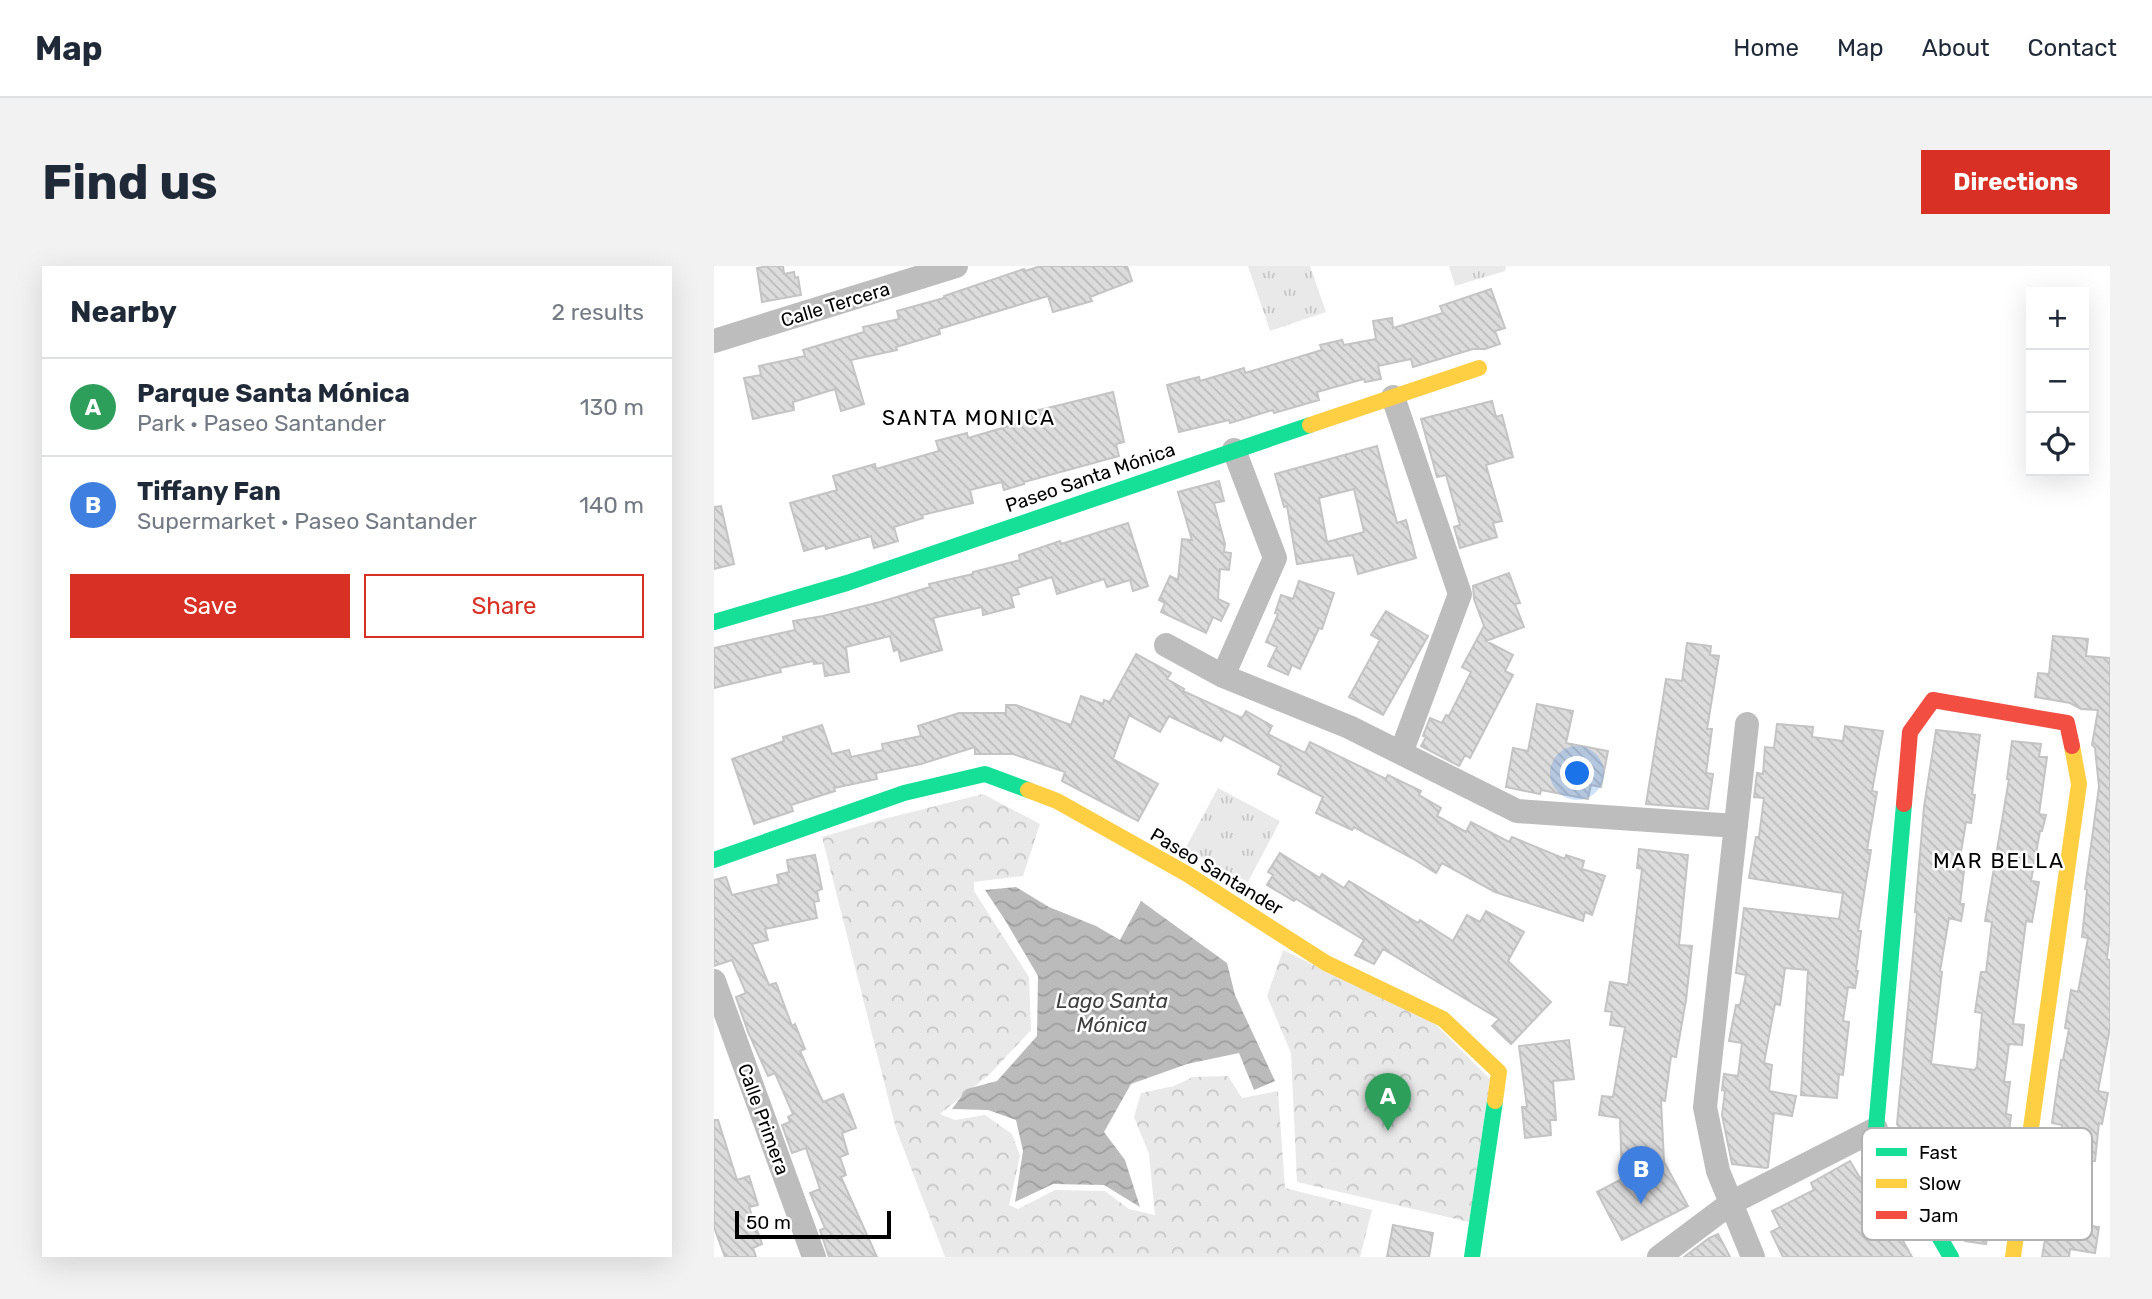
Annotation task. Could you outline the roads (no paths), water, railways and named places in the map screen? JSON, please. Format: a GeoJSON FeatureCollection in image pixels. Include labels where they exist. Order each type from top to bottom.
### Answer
{"type":"FeatureCollection","features":[{"type":"Feature","properties":{"kind":"street","name":"Calle Tercera"},"geometry":{"type":"LineString","coordinates":[[714,341],[956,266]]}},
{"type":"Feature","properties":{"kind":"street","name":"Paseo Santa Mónica"},"geometry":{"type":"LineString","coordinates":[[714,622],[847,583],[1479,368]]}},
{"type":"Feature","properties":{"kind":"street"},"geometry":{"type":"LineString","coordinates":[[1393,397],[1460,594],[1401,753]]}},
{"type":"Feature","properties":{"kind":"street"},"geometry":{"type":"LineString","coordinates":[[1223,676],[1275,558],[1234,450]]}},
{"type":"Feature","properties":{"kind":"street"},"geometry":{"type":"LineString","coordinates":[[1166,645],[1223,676],[1349,727],[1517,811],[1736,826]]}},
{"type":"Feature","properties":{"kind":"street"},"geometry":{"type":"LineString","coordinates":[[1876,1128],[1910,732],[1933,700],[2067,723],[2079,785],[2031,1128]]}},
{"type":"Feature","properties":{"kind":"street"},"geometry":{"type":"LineString","coordinates":[[1747,724],[1705,1107],[1718,1171],[1753,1257]]}},
{"type":"Feature","properties":{"kind":"street","name":"Paseo Santander"},"geometry":{"type":"LineString","coordinates":[[714,860],[904,793],[985,774],[1057,801],[1187,874],[1326,963],[1443,1018],[1499,1072],[1472,1257]]}},
{"type":"Feature","properties":{"kind":"street","name":"Calle Primera"},"geometry":{"type":"LineString","coordinates":[[714,981],[814,1257]]}},
{"type":"Feature","properties":{"kind":"street"},"geometry":{"type":"LineString","coordinates":[[1660,1257],[1731,1203],[1862,1136]]}},
{"type":"Feature","properties":{"kind":"street"},"geometry":{"type":"LineString","coordinates":[[1941,1240],[1951,1257]]}},
{"type":"Feature","properties":{"kind":"water","name":"Lago Santa Mónica"},"geometry":{"type":"Polygon","coordinates":[[[1016,887],[1049,907],[1096,926],[1120,940],[1141,901],[1227,963],[1235,995],[1275,1081],[1254,1090],[1239,1053],[1187,1064],[1131,1084],[1104,1132],[1125,1160],[1140,1207],[1104,1185],[1053,1184],[1015,1202],[1023,1151],[1016,1120],[988,1110],[952,1109],[967,1089],[997,1081],[1037,1036],[1038,976],[985,890],[1016,887]]]}},
{"type":"Feature","properties":{"kind":"place","name":"Parque Santa Mónica"},"geometry":{"type":"Point","coordinates":[1388,1131]}},
{"type":"Feature","properties":{"kind":"place","name":"Tiffany Fan"},"geometry":{"type":"Point","coordinates":[1641,1204]}},
{"type":"Feature","properties":{"kind":"district","name":"SANTA MONICA"},"geometry":{"type":"Point","coordinates":[969,418]}},
{"type":"Feature","properties":{"kind":"district","name":"MAR BELLA"},"geometry":{"type":"Point","coordinates":[1999,861]}}]}
